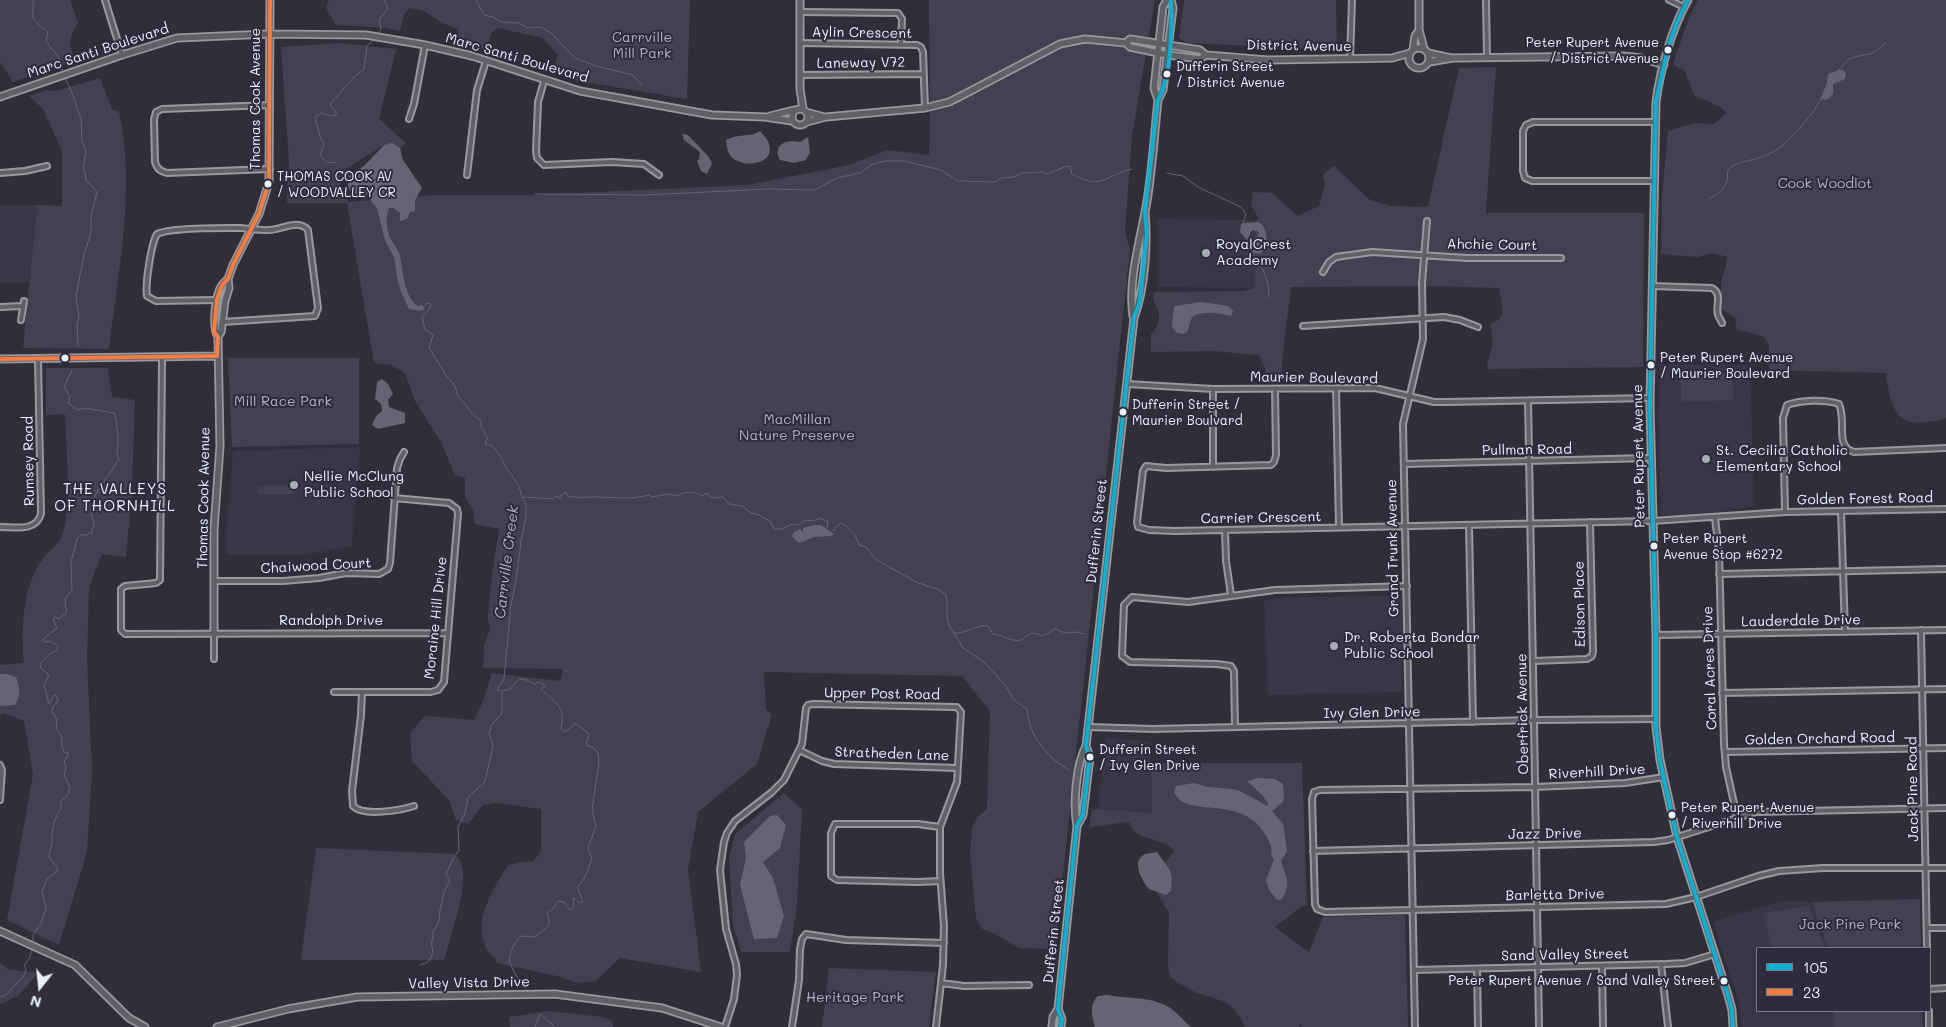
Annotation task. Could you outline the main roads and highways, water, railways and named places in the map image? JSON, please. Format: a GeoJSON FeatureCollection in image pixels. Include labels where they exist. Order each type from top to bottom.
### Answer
{"type":"FeatureCollection","features":[{"type":"Feature","properties":{"kind":"water"},"geometry":{"type":"Polygon","coordinates":[[[1843,70],[1846,73],[1845,79],[1833,84],[1833,94],[1829,99],[1824,100],[1823,98],[1819,102],[1827,83],[1828,74],[1843,70]]]}},
{"type":"Feature","properties":{"kind":"water"},"geometry":{"type":"Polygon","coordinates":[[[760,131],[767,139],[770,151],[762,161],[756,163],[741,162],[730,155],[726,140],[760,131]]]}},
{"type":"Feature","properties":{"kind":"water"},"geometry":{"type":"Polygon","coordinates":[[[682,134],[688,135],[708,156],[712,163],[707,174],[701,171],[697,161],[700,152],[684,140],[682,134]]]}},
{"type":"Feature","properties":{"kind":"water"},"geometry":{"type":"Polygon","coordinates":[[[808,137],[810,152],[806,160],[794,163],[780,160],[778,155],[779,146],[790,141],[800,142],[808,137]]]}},
{"type":"Feature","properties":{"kind":"water"},"geometry":{"type":"Polygon","coordinates":[[[392,143],[400,148],[403,160],[422,188],[415,200],[415,211],[410,212],[407,219],[400,221],[400,213],[393,208],[389,208],[387,219],[390,238],[400,256],[407,290],[413,302],[418,306],[422,305],[425,309],[420,311],[409,309],[401,292],[394,257],[385,240],[377,209],[367,195],[352,195],[348,187],[348,179],[351,174],[364,166],[384,145],[392,143]]]}},
{"type":"Feature","properties":{"kind":"water"},"geometry":{"type":"Polygon","coordinates":[[[1258,222],[1265,229],[1267,245],[1262,249],[1262,253],[1253,253],[1248,241],[1257,237],[1259,232],[1252,230],[1247,240],[1240,232],[1241,224],[1258,222]]]}},
{"type":"Feature","properties":{"kind":"water"},"geometry":{"type":"Polygon","coordinates":[[[1202,302],[1229,306],[1233,311],[1231,316],[1201,313],[1192,317],[1187,332],[1183,334],[1177,333],[1172,327],[1174,306],[1202,302]]]}},
{"type":"Feature","properties":{"kind":"water"},"geometry":{"type":"Polygon","coordinates":[[[382,379],[388,384],[393,394],[388,400],[389,407],[405,413],[405,423],[378,429],[372,425],[376,416],[382,411],[381,404],[375,399],[377,382],[382,379]]]}},
{"type":"Feature","properties":{"kind":"water"},"geometry":{"type":"Polygon","coordinates":[[[821,525],[834,534],[831,536],[814,537],[800,543],[792,536],[794,532],[800,529],[803,532],[803,528],[821,525]]]}},
{"type":"Feature","properties":{"kind":"water"},"geometry":{"type":"Polygon","coordinates":[[[0,674],[16,677],[19,691],[15,705],[0,706],[0,674]]]}},
{"type":"Feature","properties":{"kind":"water"},"geometry":{"type":"Polygon","coordinates":[[[1258,778],[1275,779],[1283,784],[1283,802],[1272,811],[1283,824],[1287,851],[1281,861],[1287,880],[1287,888],[1282,899],[1277,900],[1269,890],[1266,880],[1274,859],[1271,855],[1271,846],[1267,837],[1256,823],[1244,815],[1230,810],[1190,805],[1180,800],[1174,792],[1176,786],[1194,783],[1208,787],[1240,791],[1267,806],[1268,804],[1263,796],[1247,781],[1258,778]]]}},
{"type":"Feature","properties":{"kind":"water"},"geometry":{"type":"Polygon","coordinates":[[[777,815],[786,825],[780,848],[763,862],[773,878],[784,916],[777,938],[754,939],[740,885],[746,858],[744,842],[770,816],[777,815]]]}},
{"type":"Feature","properties":{"kind":"water"},"geometry":{"type":"Polygon","coordinates":[[[1157,852],[1170,870],[1172,878],[1171,891],[1166,895],[1149,889],[1138,868],[1139,859],[1142,856],[1157,852]]]}},
{"type":"Feature","properties":{"kind":"water"},"geometry":{"type":"Polygon","coordinates":[[[1107,995],[1158,1002],[1172,1010],[1191,1027],[1095,1027],[1092,1014],[1093,1003],[1098,996],[1107,995]]]}},
{"type":"Feature","properties":{"kind":"waterway"},"geometry":{"type":"LineString","coordinates":[[33,0],[33,17],[48,33],[46,41],[60,60],[63,72]]}},
{"type":"Feature","properties":{"kind":"waterway","name":"Carrville Creek"},"geometry":{"type":"LineString","coordinates":[[377,35],[381,30],[379,20],[388,9],[384,0]]}},
{"type":"Feature","properties":{"kind":"waterway"},"geometry":{"type":"LineString","coordinates":[[476,0],[484,15],[502,22],[519,23],[528,28],[541,27],[551,33],[575,58],[596,66],[633,75],[642,85]]}},
{"type":"Feature","properties":{"kind":"waterway","name":"Carrville Creek"},"geometry":{"type":"LineString","coordinates":[[336,163],[326,162],[320,155],[324,144],[320,137],[315,117],[321,113],[331,116],[336,115],[336,111],[330,106],[332,102],[353,78],[364,69],[367,46],[375,39]]}},
{"type":"Feature","properties":{"kind":"waterway"},"geometry":{"type":"LineString","coordinates":[[1839,70],[1850,58],[1873,53],[1886,43]]}},
{"type":"Feature","properties":{"kind":"waterway"},"geometry":{"type":"LineString","coordinates":[[65,78],[81,119],[82,141],[86,151],[83,170],[86,180],[97,192],[91,217],[91,232],[84,255],[76,296],[79,316],[77,325],[78,346]]}},
{"type":"Feature","properties":{"kind":"waterway"},"geometry":{"type":"LineString","coordinates":[[1709,199],[1724,187],[1728,171],[1731,167],[1775,151],[1793,136],[1819,102]]}},
{"type":"Feature","properties":{"kind":"waterway"},"geometry":{"type":"LineString","coordinates":[[535,194],[646,195],[768,189],[815,190],[837,178],[860,173],[871,165],[884,161],[904,161],[941,170],[958,181],[996,182],[1001,178],[1014,177],[1022,173],[1042,172],[1048,174],[1067,166],[1070,167],[1072,174],[1082,179],[1097,181],[1132,169]]}},
{"type":"Feature","properties":{"kind":"waterway","name":"Carrville Creek"},"geometry":{"type":"LineString","coordinates":[[344,171],[350,177]]}},
{"type":"Feature","properties":{"kind":"waterway"},"geometry":{"type":"LineString","coordinates":[[1167,173],[1183,176],[1200,188],[1241,207],[1246,214],[1243,223]]}},
{"type":"Feature","properties":{"kind":"waterway"},"geometry":{"type":"LineString","coordinates":[[1254,254],[1265,275],[1269,297]]}},
{"type":"Feature","properties":{"kind":"waterway","name":"Carrville Creek"},"geometry":{"type":"LineString","coordinates":[[424,306],[427,303],[431,304],[422,318],[426,331],[433,335],[429,348],[455,386],[458,396],[481,421],[481,427],[488,438],[485,443],[497,450],[518,485],[526,503],[526,517],[511,605],[504,679],[497,690],[502,691]]}},
{"type":"Feature","properties":{"kind":"waterway"},"geometry":{"type":"LineString","coordinates":[[49,704],[44,685],[49,675],[41,668],[40,664],[49,654],[57,650],[58,646],[51,641],[45,642],[43,639],[57,628],[53,618],[59,619],[67,612],[65,605],[66,597],[72,590],[71,562],[77,539],[80,535],[92,532],[94,522],[91,514],[95,495],[119,459],[117,453],[118,432],[114,413],[85,408],[78,410],[68,403],[70,396],[64,387],[72,370]]}},
{"type":"Feature","properties":{"kind":"waterway"},"geometry":{"type":"LineString","coordinates":[[522,497],[553,499],[556,496],[560,499],[560,496],[566,492],[568,496],[575,497],[622,498],[649,495],[652,497],[668,494],[677,496],[690,492],[702,496],[706,493],[712,498],[723,497],[729,504],[742,506],[751,513],[771,522],[774,529],[781,529],[793,524],[799,525],[803,521],[817,520],[818,518],[828,521],[827,528]]}},
{"type":"Feature","properties":{"kind":"waterway"},"geometry":{"type":"LineString","coordinates":[[832,531],[841,523],[850,529],[859,545],[866,547],[875,559],[916,582],[939,590],[946,595],[949,626],[963,648],[984,662],[1006,686],[1014,700],[1027,709],[1031,727],[1040,744],[1053,759],[1069,770]]}},
{"type":"Feature","properties":{"kind":"waterway"},"geometry":{"type":"LineString","coordinates":[[954,633],[986,626],[990,628],[993,634],[1013,640],[1022,640],[1032,633],[1044,635],[1055,629],[1065,633],[1076,632],[1084,634]]}},
{"type":"Feature","properties":{"kind":"waterway","name":"Carrville Creek"},"geometry":{"type":"LineString","coordinates":[[503,691],[510,689],[519,679],[527,680],[534,684],[540,682],[545,686],[541,689],[561,709],[561,728],[563,731],[567,731],[574,724],[577,724],[589,734],[586,745],[594,748],[598,753],[599,762],[592,810],[596,826],[588,848],[592,859],[584,879],[577,887],[583,902],[580,903],[573,898],[574,907],[570,910],[564,902],[558,901],[554,908],[547,913],[550,922],[546,928],[535,937],[522,936],[518,939],[511,950],[509,962],[521,984]]}},
{"type":"Feature","properties":{"kind":"waterway"},"geometry":{"type":"LineString","coordinates":[[420,965],[428,962],[433,954],[431,941],[433,940],[433,932],[439,921],[444,892],[450,880],[446,874],[459,850],[458,827],[465,813],[468,797],[485,782],[493,746],[489,733],[492,724],[502,712],[502,692]]}},
{"type":"Feature","properties":{"kind":"waterway"},"geometry":{"type":"LineString","coordinates":[[33,944],[33,935],[41,923],[46,908],[42,892],[47,879],[58,868],[49,857],[54,823],[62,807],[60,802],[67,796],[70,787],[64,775],[66,768],[64,761],[69,753],[64,752],[61,743],[62,737],[56,728],[57,719],[52,712],[53,707],[58,701],[56,695],[54,695],[50,703]]}},
{"type":"Feature","properties":{"kind":"waterway"},"geometry":{"type":"LineString","coordinates":[[0,997],[8,993],[24,976],[26,969],[24,966],[30,957],[32,948]]}},
{"type":"Feature","properties":{"kind":"waterway","name":"Carrville Creek"},"geometry":{"type":"LineString","coordinates":[[535,1027],[540,1014],[555,1027]]}},
{"type":"Feature","properties":{"kind":"place","name":"Peter Rupert Avenue / District Avenue"},"geometry":{"type":"Point","coordinates":[1668,50]}},
{"type":"Feature","properties":{"kind":"place","name":"Dufferin Street / District Avenue"},"geometry":{"type":"Point","coordinates":[1167,74]}},
{"type":"Feature","properties":{"kind":"place","name":"THOMAS COOK AV / WOODVALLEY CR"},"geometry":{"type":"Point","coordinates":[268,184]}},
{"type":"Feature","properties":{"kind":"place","name":"RoyalCrest Academy"},"geometry":{"type":"Point","coordinates":[1206,253]}},
{"type":"Feature","properties":{"kind":"place","name":"Peter Rupert Avenue / Maurier Boulevard"},"geometry":{"type":"Point","coordinates":[1651,365]}},
{"type":"Feature","properties":{"kind":"place","name":"Dufferin Street / Maurier Boulvard"},"geometry":{"type":"Point","coordinates":[1123,412]}},
{"type":"Feature","properties":{"kind":"place","name":"St. Cecilia Catholic Elementary School"},"geometry":{"type":"Point","coordinates":[1706,459]}},
{"type":"Feature","properties":{"kind":"place","name":"Nellie McClung Public School"},"geometry":{"type":"Point","coordinates":[294,485]}},
{"type":"Feature","properties":{"kind":"place","name":"Peter Rupert Avenue Stop #6272"},"geometry":{"type":"Point","coordinates":[1654,546]}},
{"type":"Feature","properties":{"kind":"place","name":"Dr. Roberta Bondar Public School"},"geometry":{"type":"Point","coordinates":[1334,646]}},
{"type":"Feature","properties":{"kind":"place","name":"Dufferin Street / Ivy Glen Drive"},"geometry":{"type":"Point","coordinates":[1090,757]}},
{"type":"Feature","properties":{"kind":"place","name":"Peter Rupert Avenue / Riverhill Drive"},"geometry":{"type":"Point","coordinates":[1672,815]}},
{"type":"Feature","properties":{"kind":"place","name":"Peter Rupert Avenue / Sand Valley Street"},"geometry":{"type":"Point","coordinates":[1724,981]}},
{"type":"Feature","properties":{"kind":"district","name":"THE VALLEYS OF THORNHILL"},"geometry":{"type":"Point","coordinates":[115,498]}},
{"type":"Feature","properties":{"kind":"park label","name":"Carrville Mill Park"},"geometry":{"type":"Point","coordinates":[642,46]}},
{"type":"Feature","properties":{"kind":"park label","name":"Cook Woodlot"},"geometry":{"type":"Point","coordinates":[1825,184]}},
{"type":"Feature","properties":{"kind":"park label","name":"Mill Race Park"},"geometry":{"type":"Point","coordinates":[283,402]}},
{"type":"Feature","properties":{"kind":"park label","name":"MacMillan Nature Preserve"},"geometry":{"type":"Point","coordinates":[797,428]}},
{"type":"Feature","properties":{"kind":"park label","name":"Jack Pine Park"},"geometry":{"type":"Point","coordinates":[1850,925]}},
{"type":"Feature","properties":{"kind":"park label","name":"Heritage Park"},"geometry":{"type":"Point","coordinates":[855,998]}}]}
